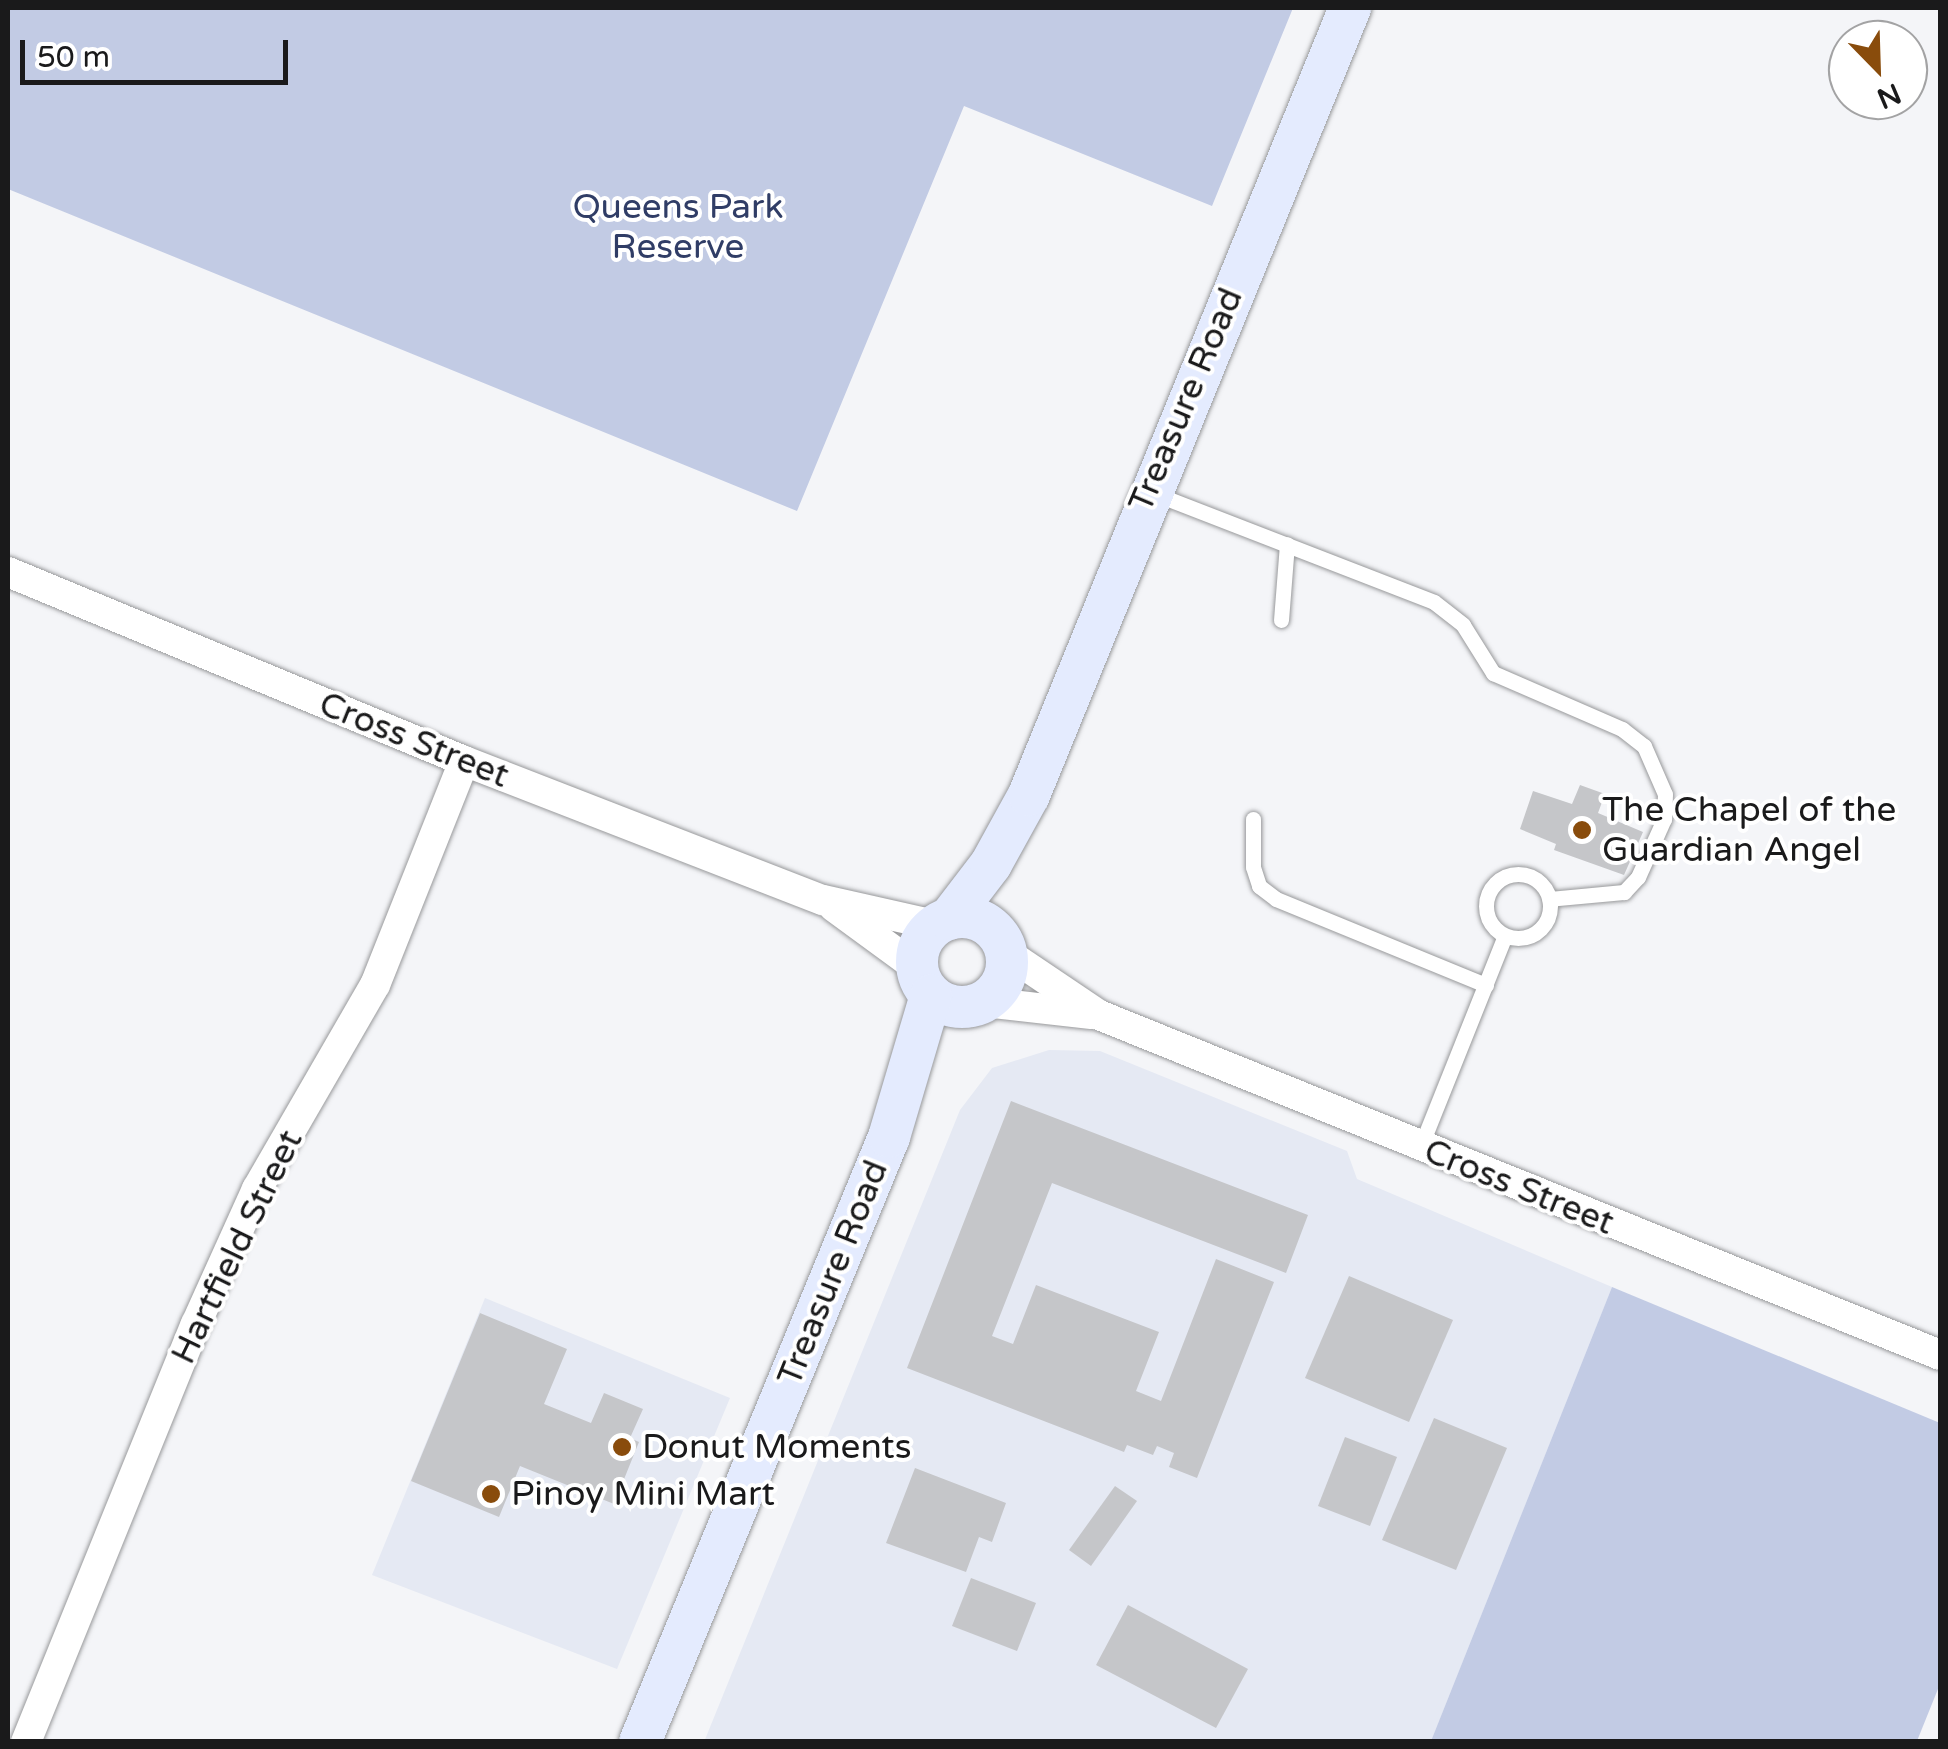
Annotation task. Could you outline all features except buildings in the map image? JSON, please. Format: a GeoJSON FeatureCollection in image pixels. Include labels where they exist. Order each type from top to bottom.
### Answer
{"type":"FeatureCollection","features":[{"type":"Feature","properties":{"kind":"street","name":"Treasure Road"},"geometry":{"type":"LineString","coordinates":[[942,922],[991,864],[1029,795],[1148,491],[1350,8]]}},
{"type":"Feature","properties":{"kind":"street","name":"Cross Street"},"geometry":{"type":"LineString","coordinates":[[8,572],[464,761],[824,900],[942,922]]}},
{"type":"Feature","properties":{"kind":"street","name":"Hartfield Street"},"geometry":{"type":"LineString","coordinates":[[26,1742],[219,1273],[257,1190],[375,986],[464,761]]}},
{"type":"Feature","properties":{"kind":"street","name":"Treasure Road"},"geometry":{"type":"LineString","coordinates":[[1004,946],[1029,795]]}},
{"type":"Feature","properties":{"kind":"street","name":"Cross Street"},"geometry":{"type":"LineString","coordinates":[[824,900],[924,981]]}},
{"type":"Feature","properties":{"kind":"street"},"geometry":{"type":"LineString","coordinates":[[970,917],[1004,946],[1007,972],[978,1004],[924,981],[920,944],[942,922],[970,917]]}},
{"type":"Feature","properties":{"kind":"street","name":"Cross Street"},"geometry":{"type":"LineString","coordinates":[[1004,946],[1099,1015],[1940,1355]]}},
{"type":"Feature","properties":{"kind":"street","name":"Treasure Road"},"geometry":{"type":"LineString","coordinates":[[640,1742],[889,1137],[924,981]]}},
{"type":"Feature","properties":{"kind":"street","name":"Treasure Road"},"geometry":{"type":"LineString","coordinates":[[889,1137],[978,1004]]}},
{"type":"Feature","properties":{"kind":"street","name":"Cross Street"},"geometry":{"type":"LineString","coordinates":[[978,1004],[1099,1015]]}},
{"type":"Feature","properties":{"kind":"lane"},"geometry":{"type":"LineString","coordinates":[[1148,491],[1434,602],[1463,625],[1493,673],[1622,729],[1644,746],[1665,794],[1664,818],[1638,877],[1624,892],[1549,899]]}},
{"type":"Feature","properties":{"kind":"lane"},"geometry":{"type":"LineString","coordinates":[[1281,620],[1287,544]]}},
{"type":"Feature","properties":{"kind":"lane"},"geometry":{"type":"LineString","coordinates":[[1253,819],[1253,868],[1259,886],[1276,899],[1486,985]]}},
{"type":"Feature","properties":{"kind":"lane"},"geometry":{"type":"LineString","coordinates":[[1505,936],[1486,911],[1497,882],[1528,876],[1549,899]]}},
{"type":"Feature","properties":{"kind":"lane"},"geometry":{"type":"LineString","coordinates":[[1505,936],[1538,931],[1549,899]]}},
{"type":"Feature","properties":{"kind":"lane"},"geometry":{"type":"LineString","coordinates":[[1420,1148],[1505,936]]}},
{"type":"Feature","properties":{"kind":"shaded area"},"geometry":{"type":"Polygon","coordinates":[[[1049,1050],[1100,1051],[1347,1151],[1357,1179],[1612,1287],[1431,1741],[704,1742],[960,1110],[992,1068],[1049,1050]]]}},
{"type":"Feature","properties":{"kind":"shaded area"},"geometry":{"type":"Polygon","coordinates":[[[485,1298],[730,1398],[617,1669],[372,1575],[485,1298]]]}},
{"type":"Feature","properties":{"kind":"green space","name":"Queens Park Reserve"},"geometry":{"type":"Polygon","coordinates":[[[8,8],[1293,8],[1212,206],[964,106],[797,511],[8,189],[8,8]]]}},
{"type":"Feature","properties":{"kind":"green space"},"geometry":{"type":"Polygon","coordinates":[[[1612,1287],[1940,1423],[1940,1684],[1917,1741],[1431,1741],[1612,1287]]]}},
{"type":"Feature","properties":{"kind":"place","name":"The Chapel of the Guardian Angel"},"geometry":{"type":"Point","coordinates":[1582,830]}},
{"type":"Feature","properties":{"kind":"place","name":"Donut Moments"},"geometry":{"type":"Point","coordinates":[622,1447]}},
{"type":"Feature","properties":{"kind":"place","name":"Pinoy Mini Mart"},"geometry":{"type":"Point","coordinates":[491,1494]}}]}
